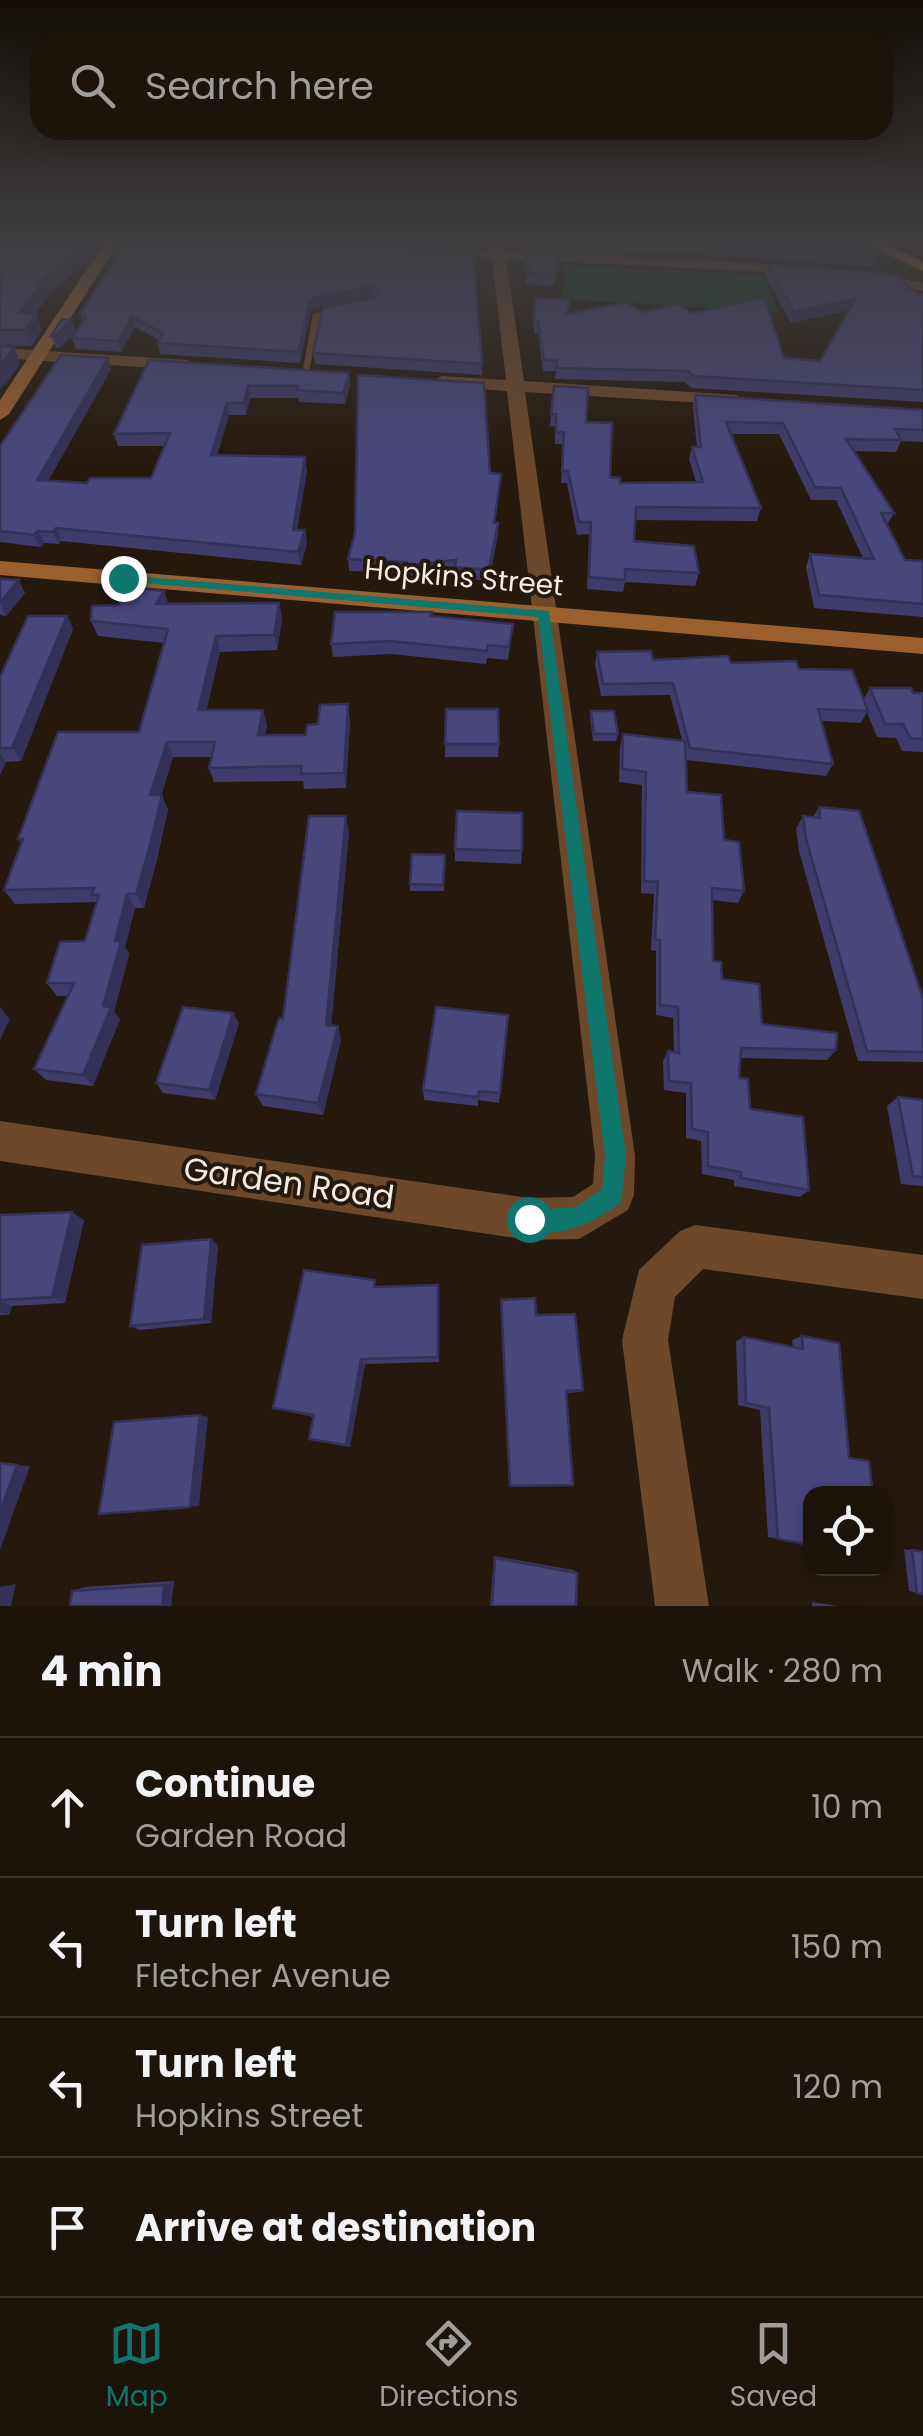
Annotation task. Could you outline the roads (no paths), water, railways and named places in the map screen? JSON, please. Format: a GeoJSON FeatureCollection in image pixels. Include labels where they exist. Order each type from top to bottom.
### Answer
{"type":"FeatureCollection","features":[{"type":"Feature","properties":{"kind":"street"},"geometry":{"type":"LineString","coordinates":[[0,414],[65,314]]}},
{"type":"Feature","properties":{"kind":"street"},"geometry":{"type":"LineString","coordinates":[[505,314],[544,614]]}},
{"type":"Feature","properties":{"kind":"street"},"geometry":{"type":"LineString","coordinates":[[0,353],[210,366]]}},
{"type":"Feature","properties":{"kind":"street"},"geometry":{"type":"LineString","coordinates":[[420,380],[748,401]]}},
{"type":"Feature","properties":{"kind":"street","name":"Hopkins Street"},"geometry":{"type":"LineString","coordinates":[[0,568],[923,646]]}},
{"type":"Feature","properties":{"kind":"street","name":"Garden Road"},"geometry":{"type":"LineString","coordinates":[[0,1141],[529,1219],[579,1218],[613,1195],[616,1156],[544,614]]}},
{"type":"Feature","properties":{"kind":"street"},"geometry":{"type":"LineString","coordinates":[[682,1606],[645,1340],[655,1286],[695,1246],[923,1278]]}},
{"type":"Feature","properties":{"kind":"lane"},"geometry":{"type":"LineString","coordinates":[[305,372],[317,314]]}}]}
